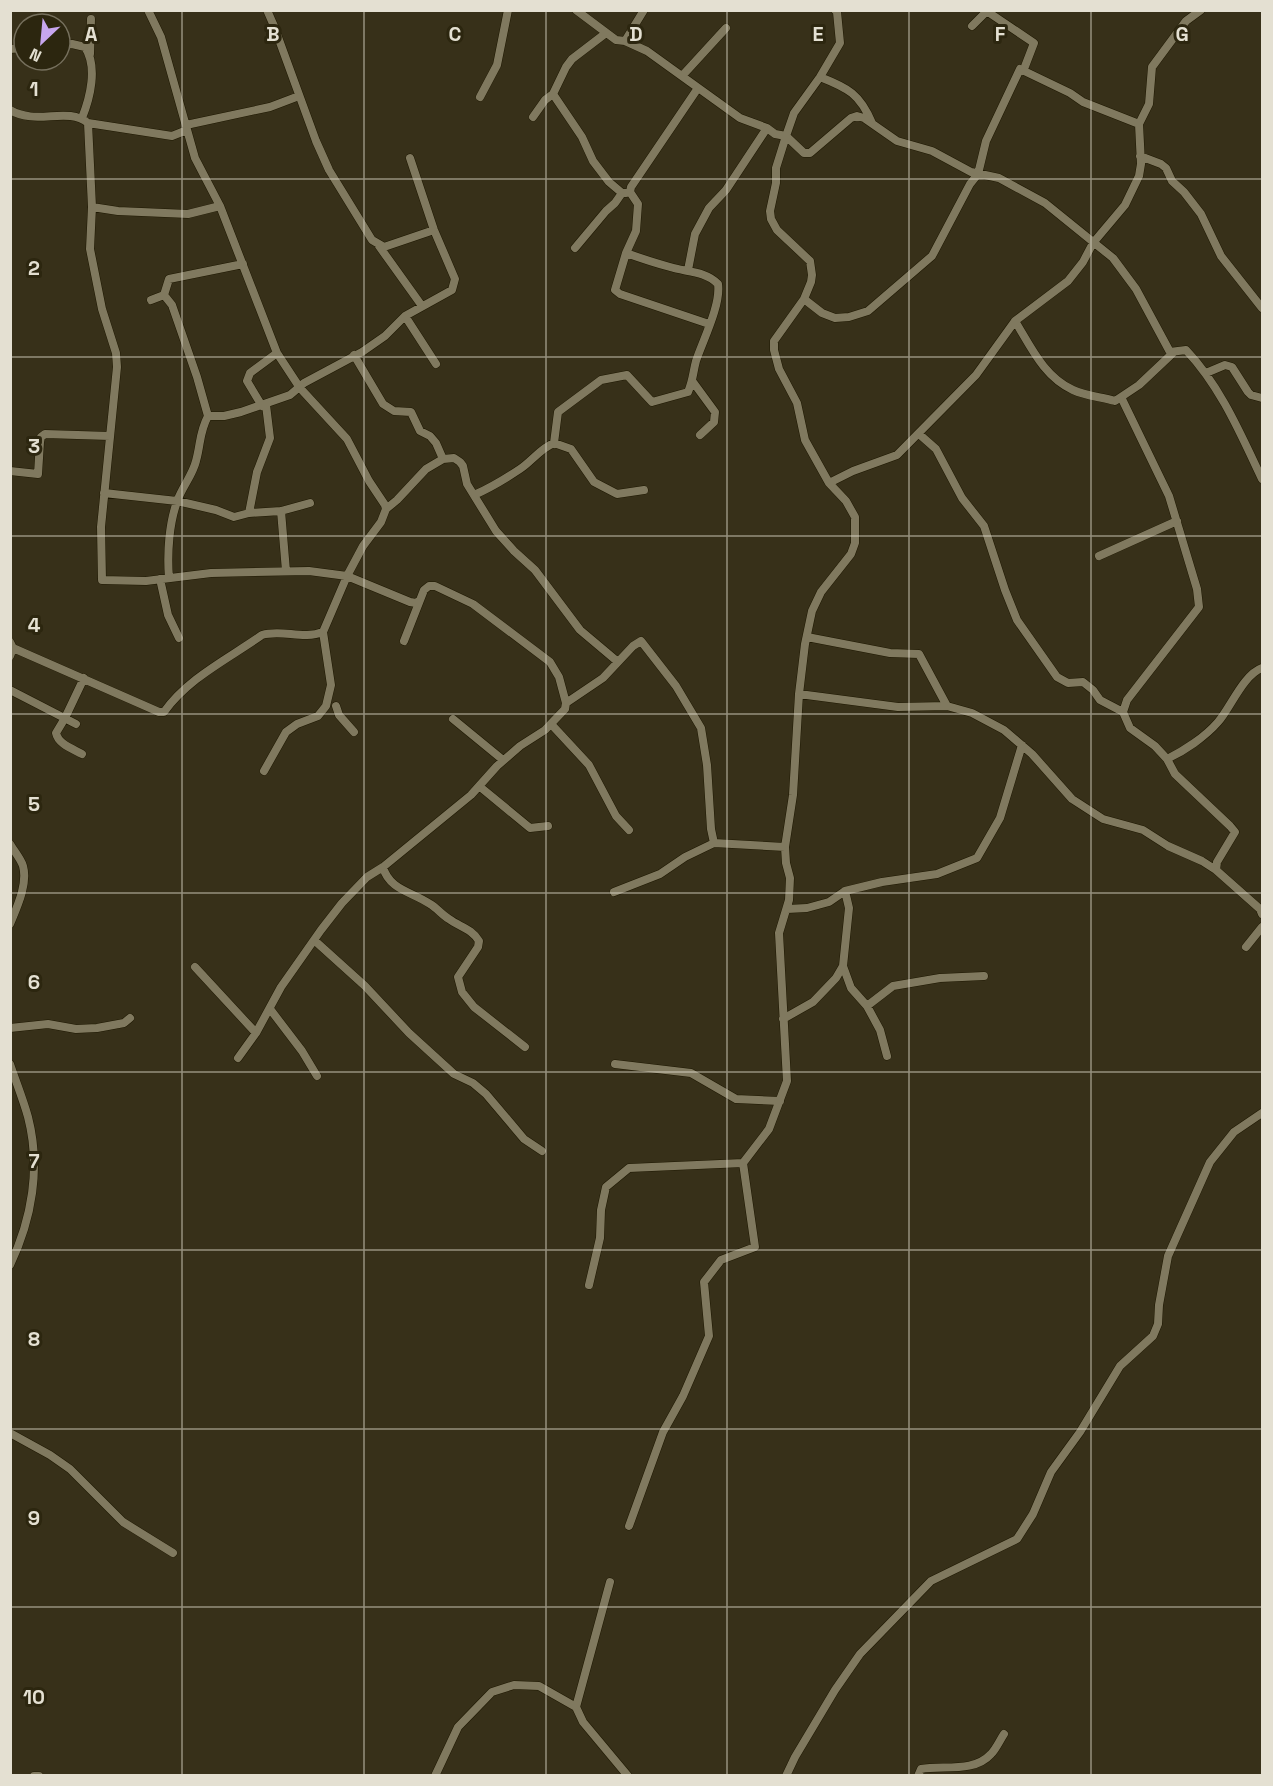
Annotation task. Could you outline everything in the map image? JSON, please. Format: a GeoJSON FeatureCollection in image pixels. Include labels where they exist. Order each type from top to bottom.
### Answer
{"type":"FeatureCollection","features":[{"type":"Feature","properties":{"kind":"street"},"geometry":{"type":"LineString","coordinates":[[148,10],[161,37],[195,158],[220,206],[277,353],[300,388],[347,439],[386,510]]}},
{"type":"Feature","properties":{"kind":"street"},"geometry":{"type":"LineString","coordinates":[[267,10],[309,125],[329,170],[372,240],[379,246],[422,306]]}},
{"type":"Feature","properties":{"kind":"street"},"geometry":{"type":"LineString","coordinates":[[480,97],[497,65],[508,10]]}},
{"type":"Feature","properties":{"kind":"street"},"geometry":{"type":"LineString","coordinates":[[576,10],[616,40],[625,41],[646,51],[740,118],[767,128],[775,134],[786,136],[804,153],[810,153],[851,118],[857,116],[873,123],[897,141],[932,150],[947,160],[978,174],[999,177],[1045,203],[1113,258],[1136,289],[1170,352],[1186,350],[1206,373],[1263,479]]}},
{"type":"Feature","properties":{"kind":"street"},"geometry":{"type":"LineString","coordinates":[[625,41],[644,10]]}},
{"type":"Feature","properties":{"kind":"street"},"geometry":{"type":"LineString","coordinates":[[629,1526],[663,1432],[684,1396],[709,1336],[704,1282],[721,1260],[755,1247],[743,1163],[769,1129],[787,1081],[779,933],[789,900],[790,878],[785,847],[792,795],[799,694],[812,611],[821,592],[851,554],[855,543],[855,517],[846,501],[829,483],[805,440],[797,403],[779,369],[774,341],[804,299],[811,282],[810,261],[777,230],[771,219],[770,211],[776,183],[776,168],[794,113],[820,77],[840,43],[835,10]]}},
{"type":"Feature","properties":{"kind":"street"},"geometry":{"type":"LineString","coordinates":[[972,26],[988,11],[1034,43],[1024,69]]}},
{"type":"Feature","properties":{"kind":"street"},"geometry":{"type":"LineString","coordinates":[[829,483],[853,471],[897,455],[976,375],[1015,321],[1068,281],[1083,262],[1093,243],[1125,205],[1134,189],[1141,164],[1139,124],[1149,104],[1152,67],[1186,21],[1200,11]]}},
{"type":"Feature","properties":{"kind":"street"},"geometry":{"type":"LineString","coordinates":[[91,19],[89,100],[85,121],[92,207],[90,249],[92,268],[116,353],[117,367],[101,527],[102,580],[146,581],[211,573],[309,571],[347,576],[410,602],[419,601]]}},
{"type":"Feature","properties":{"kind":"street"},"geometry":{"type":"LineString","coordinates":[[682,76],[726,28]]}},
{"type":"Feature","properties":{"kind":"street"},"geometry":{"type":"LineString","coordinates":[[533,117],[545,100],[553,94],[572,59],[606,33]]}},
{"type":"Feature","properties":{"kind":"street"},"geometry":{"type":"LineString","coordinates":[[72,44],[85,47],[90,55]]}},
{"type":"Feature","properties":{"kind":"street"},"geometry":{"type":"LineString","coordinates":[[804,299],[822,313],[835,318],[849,317],[868,311],[932,256],[970,184],[978,174],[986,141],[1020,69],[1070,93],[1083,102],[1139,124]]}},
{"type":"Feature","properties":{"kind":"street"},"geometry":{"type":"LineString","coordinates":[[820,77],[846,87],[866,107],[873,123]]}},
{"type":"Feature","properties":{"kind":"street"},"geometry":{"type":"LineString","coordinates":[[575,248],[606,211],[631,187],[698,88]]}},
{"type":"Feature","properties":{"kind":"street"},"geometry":{"type":"LineString","coordinates":[[553,94],[582,137],[592,161],[609,182],[638,204],[636,231],[626,253],[615,290],[620,294],[709,324]]}},
{"type":"Feature","properties":{"kind":"street"},"geometry":{"type":"LineString","coordinates":[[10,110],[19,115],[37,118],[70,115],[85,121],[172,136],[187,128],[270,107],[299,96]]}},
{"type":"Feature","properties":{"kind":"street"},"geometry":{"type":"LineString","coordinates":[[688,270],[695,234],[704,217],[712,204],[726,190],[767,128]]}},
{"type":"Feature","properties":{"kind":"street"},"geometry":{"type":"LineString","coordinates":[[1140,156],[1166,168],[1172,181],[1201,214],[1221,256],[1263,308]]}},
{"type":"Feature","properties":{"kind":"street"},"geometry":{"type":"LineString","coordinates":[[208,416],[224,416],[290,395],[304,383],[385,336],[405,316],[452,290],[455,279],[434,230],[410,158]]}},
{"type":"Feature","properties":{"kind":"street"},"geometry":{"type":"LineString","coordinates":[[92,207],[118,212],[188,214],[220,206]]}},
{"type":"Feature","properties":{"kind":"street"},"geometry":{"type":"LineString","coordinates":[[379,246],[395,245],[434,230]]}},
{"type":"Feature","properties":{"kind":"street"},"geometry":{"type":"LineString","coordinates":[[554,443],[558,412],[576,396],[601,380],[627,375],[652,402],[680,396],[688,392],[693,382],[695,364],[717,301],[718,284],[707,276],[626,253]]}},
{"type":"Feature","properties":{"kind":"street"},"geometry":{"type":"LineString","coordinates":[[164,295],[169,279],[243,264]]}},
{"type":"Feature","properties":{"kind":"street"},"geometry":{"type":"LineString","coordinates":[[151,300],[164,295]]}},
{"type":"Feature","properties":{"kind":"street"},"geometry":{"type":"LineString","coordinates":[[164,295],[172,305],[208,416],[202,427],[196,461],[177,501],[172,524],[169,578]]}},
{"type":"Feature","properties":{"kind":"street"},"geometry":{"type":"LineString","coordinates":[[405,316],[436,364]]}},
{"type":"Feature","properties":{"kind":"street"},"geometry":{"type":"LineString","coordinates":[[1015,321],[1040,362],[1059,383],[1075,391],[1115,401],[1139,385],[1174,352]]}},
{"type":"Feature","properties":{"kind":"street"},"geometry":{"type":"LineString","coordinates":[[249,513],[257,472],[270,438],[264,405],[247,381],[250,373],[277,353]]}},
{"type":"Feature","properties":{"kind":"street"},"geometry":{"type":"LineString","coordinates":[[354,355],[383,404],[394,411],[411,412],[420,431],[430,436],[436,443],[443,459]]}},
{"type":"Feature","properties":{"kind":"street"},"geometry":{"type":"LineString","coordinates":[[1206,373],[1225,365],[1232,367],[1248,392],[1263,398]]}},
{"type":"Feature","properties":{"kind":"street"},"geometry":{"type":"LineString","coordinates":[[693,382],[715,412],[714,422],[699,435]]}},
{"type":"Feature","properties":{"kind":"street"},"geometry":{"type":"LineString","coordinates":[[1121,397],[1169,496],[1197,589],[1199,607],[1127,700],[1123,712]]}},
{"type":"Feature","properties":{"kind":"street"},"geometry":{"type":"LineString","coordinates":[[10,471],[38,474],[40,442],[41,437],[45,434],[110,436]]}},
{"type":"Feature","properties":{"kind":"street"},"geometry":{"type":"LineString","coordinates":[[919,434],[936,448],[962,498],[984,526],[1017,620],[1057,677],[1068,683],[1083,682],[1100,700],[1123,712],[1130,728],[1155,746],[1167,759],[1175,774],[1230,826],[1234,832],[1217,862],[1216,870]]}},
{"type":"Feature","properties":{"kind":"street"},"geometry":{"type":"LineString","coordinates":[[474,495],[492,488],[554,443],[571,449],[594,482],[617,494],[644,490]]}},
{"type":"Feature","properties":{"kind":"street"},"geometry":{"type":"LineString","coordinates":[[264,771],[286,732],[297,724],[318,716],[326,705],[331,685],[323,632],[347,576],[363,546],[381,522],[386,510],[426,469],[443,459],[454,458],[460,462],[467,484],[496,531],[535,570],[580,630],[618,662]]}},
{"type":"Feature","properties":{"kind":"street"},"geometry":{"type":"LineString","coordinates":[[104,493],[177,501],[216,510],[234,517],[249,513],[281,511],[310,502]]}},
{"type":"Feature","properties":{"kind":"street"},"geometry":{"type":"LineString","coordinates":[[281,511],[286,571]]}},
{"type":"Feature","properties":{"kind":"street"},"geometry":{"type":"LineString","coordinates":[[1099,556],[1177,521]]}},
{"type":"Feature","properties":{"kind":"street"},"geometry":{"type":"LineString","coordinates":[[160,579],[168,615],[179,638]]}},
{"type":"Feature","properties":{"kind":"street"},"geometry":{"type":"LineString","coordinates":[[238,1058],[256,1033],[281,987],[342,903],[367,877],[383,867],[471,795],[503,760],[551,724],[565,709],[566,703],[559,678],[550,662],[473,604],[435,586],[429,586],[424,590],[404,641]]}},
{"type":"Feature","properties":{"kind":"street"},"geometry":{"type":"LineString","coordinates":[[10,656],[12,645],[159,712],[164,712],[174,697],[189,684],[262,636],[272,633],[301,637],[323,632]]}},
{"type":"Feature","properties":{"kind":"street"},"geometry":{"type":"LineString","coordinates":[[807,637],[890,653],[919,654],[946,706]]}},
{"type":"Feature","properties":{"kind":"street"},"geometry":{"type":"LineString","coordinates":[[566,703],[603,678],[633,646],[641,641],[676,687],[700,728],[707,765],[714,843]]}},
{"type":"Feature","properties":{"kind":"street"},"geometry":{"type":"LineString","coordinates":[[1167,759],[1178,754],[1217,723],[1251,673],[1263,668]]}},
{"type":"Feature","properties":{"kind":"street"},"geometry":{"type":"LineString","coordinates":[[82,754],[57,738],[56,733],[84,678]]}},
{"type":"Feature","properties":{"kind":"street"},"geometry":{"type":"LineString","coordinates":[[10,690],[76,724]]}},
{"type":"Feature","properties":{"kind":"street"},"geometry":{"type":"LineString","coordinates":[[329,693],[339,715],[354,732]]}},
{"type":"Feature","properties":{"kind":"street"},"geometry":{"type":"LineString","coordinates":[[799,694],[898,707],[946,706],[972,713],[1004,730],[1072,799],[1102,819],[1143,830],[1168,846],[1216,870],[1263,914]]}},
{"type":"Feature","properties":{"kind":"street"},"geometry":{"type":"LineString","coordinates":[[326,705],[336,706]]}},
{"type":"Feature","properties":{"kind":"street"},"geometry":{"type":"LineString","coordinates":[[453,719],[503,760]]}},
{"type":"Feature","properties":{"kind":"street"},"geometry":{"type":"LineString","coordinates":[[551,724],[589,765],[616,816],[629,830]]}},
{"type":"Feature","properties":{"kind":"street"},"geometry":{"type":"LineString","coordinates":[[787,909],[807,908],[829,902],[845,891],[882,882],[937,874],[977,858],[1000,818],[1022,746]]}},
{"type":"Feature","properties":{"kind":"street"},"geometry":{"type":"LineString","coordinates":[[479,786],[530,828],[548,826]]}},
{"type":"Feature","properties":{"kind":"street"},"geometry":{"type":"LineString","coordinates":[[614,892],[660,874],[685,857],[714,843],[785,847]]}},
{"type":"Feature","properties":{"kind":"street"},"geometry":{"type":"LineString","coordinates":[[10,844],[23,866],[22,891],[10,924]]}},
{"type":"Feature","properties":{"kind":"street"},"geometry":{"type":"LineString","coordinates":[[383,867],[385,875],[391,882],[429,902],[449,919],[468,928],[476,936],[479,941],[478,947],[458,977],[462,992],[474,1007],[525,1047]]}},
{"type":"Feature","properties":{"kind":"street"},"geometry":{"type":"LineString","coordinates":[[783,1019],[813,1002],[836,978],[843,966],[849,908],[845,891]]}},
{"type":"Feature","properties":{"kind":"street"},"geometry":{"type":"LineString","coordinates":[[1246,946],[1263,927]]}},
{"type":"Feature","properties":{"kind":"street"},"geometry":{"type":"LineString","coordinates":[[314,940],[365,986],[409,1033],[454,1074],[473,1083],[486,1094],[525,1139],[542,1150]]}},
{"type":"Feature","properties":{"kind":"street"},"geometry":{"type":"LineString","coordinates":[[843,966],[851,988],[867,1006],[880,1030],[887,1056]]}},
{"type":"Feature","properties":{"kind":"street"},"geometry":{"type":"LineString","coordinates":[[195,967],[256,1033]]}},
{"type":"Feature","properties":{"kind":"street"},"geometry":{"type":"LineString","coordinates":[[867,1006],[893,986],[940,978],[984,976]]}},
{"type":"Feature","properties":{"kind":"street"},"geometry":{"type":"LineString","coordinates":[[270,1009],[302,1051],[317,1076]]}},
{"type":"Feature","properties":{"kind":"street"},"geometry":{"type":"LineString","coordinates":[[10,1028],[48,1024],[76,1029],[98,1028],[124,1023],[130,1018]]}},
{"type":"Feature","properties":{"kind":"street"},"geometry":{"type":"LineString","coordinates":[[615,1064],[691,1073],[736,1099],[780,1101]]}},
{"type":"Feature","properties":{"kind":"street"},"geometry":{"type":"LineString","coordinates":[[10,1065],[28,1119],[34,1160],[27,1221],[10,1265]]}},
{"type":"Feature","properties":{"kind":"street"},"geometry":{"type":"LineString","coordinates":[[786,1776],[835,1690],[860,1654],[931,1581],[1017,1539],[1033,1514],[1051,1472],[1080,1432],[1120,1366],[1153,1336],[1158,1324],[1168,1256],[1210,1162],[1234,1132],[1263,1113]]}},
{"type":"Feature","properties":{"kind":"street"},"geometry":{"type":"LineString","coordinates":[[589,1285],[600,1238],[601,1210],[606,1187],[629,1168],[743,1163]]}},
{"type":"Feature","properties":{"kind":"street"},"geometry":{"type":"LineString","coordinates":[[10,1432],[70,1469],[123,1522],[173,1552]]}},
{"type":"Feature","properties":{"kind":"street"},"geometry":{"type":"LineString","coordinates":[[576,1707],[610,1582]]}},
{"type":"Feature","properties":{"kind":"street"},"geometry":{"type":"LineString","coordinates":[[435,1776],[459,1727],[492,1692],[514,1685],[539,1686],[576,1707],[583,1722],[628,1776]]}},
{"type":"Feature","properties":{"kind":"street"},"geometry":{"type":"LineString","coordinates":[[918,1776],[921,1769],[964,1768],[990,1756],[1004,1734]]}},
{"type":"Feature","properties":{"kind":"street"},"geometry":{"type":"LineString","coordinates":[[34,1776],[39,1776]]}}]}
